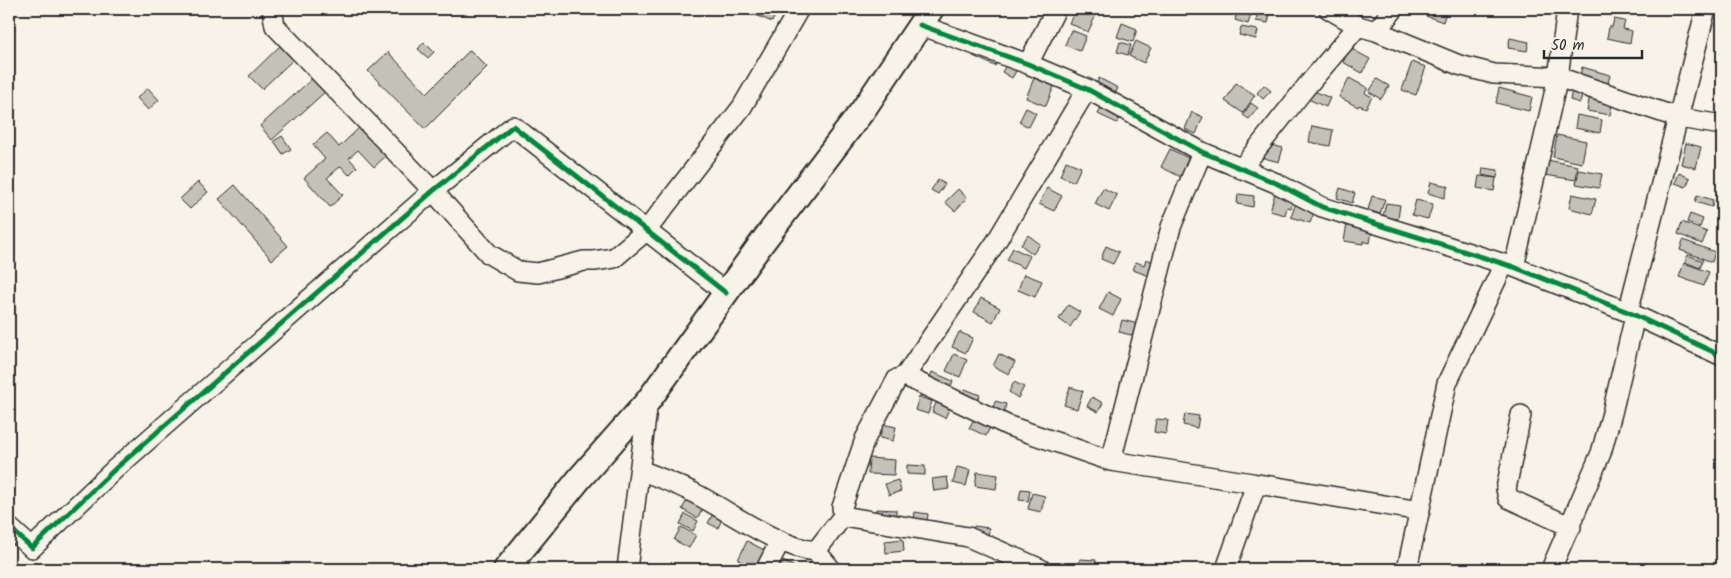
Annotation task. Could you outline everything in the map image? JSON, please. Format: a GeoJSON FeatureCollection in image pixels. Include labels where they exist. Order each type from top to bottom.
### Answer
{"type":"FeatureCollection","features":[{"type":"Feature","properties":{"kind":"main road"},"geometry":{"type":"LineString","coordinates":[[506,569],[580,478],[648,400],[761,244],[863,110],[926,17]]}},
{"type":"Feature","properties":{"kind":"street"},"geometry":{"type":"LineString","coordinates":[[272,9],[276,26],[433,191],[489,254],[518,271],[538,273],[584,261],[594,262],[614,258],[646,231],[742,106],[799,9]]}},
{"type":"Feature","properties":{"kind":"street"},"geometry":{"type":"LineString","coordinates":[[1028,64],[1056,9]]}},
{"type":"Feature","properties":{"kind":"street"},"geometry":{"type":"LineString","coordinates":[[1329,9],[1367,29],[1458,65],[1494,74],[1558,77],[1679,118],[1722,125]]}},
{"type":"Feature","properties":{"kind":"street"},"geometry":{"type":"LineString","coordinates":[[1241,169],[1306,87],[1367,29],[1394,9]]}},
{"type":"Feature","properties":{"kind":"street"},"geometry":{"type":"LineString","coordinates":[[1406,569],[1447,383],[1509,266],[1558,77],[1567,9]]}},
{"type":"Feature","properties":{"kind":"street"},"geometry":{"type":"LineString","coordinates":[[1551,569],[1601,453],[1612,413],[1631,314],[1706,9]]}},
{"type":"Feature","properties":{"kind":"street"},"geometry":{"type":"LineString","coordinates":[[926,17],[1028,64],[1087,88],[1202,152],[1276,182],[1322,207],[1509,266],[1631,314],[1722,356]]}},
{"type":"Feature","properties":{"kind":"street"},"geometry":{"type":"LineString","coordinates":[[816,551],[843,516],[842,507],[865,439],[897,379],[905,376],[996,242],[1087,88]]}},
{"type":"Feature","properties":{"kind":"street"},"geometry":{"type":"LineString","coordinates":[[9,527],[32,548],[115,469],[433,191],[513,126],[726,293]]}},
{"type":"Feature","properties":{"kind":"street"},"geometry":{"type":"LineString","coordinates":[[1111,461],[1171,227],[1202,152]]}},
{"type":"Feature","properties":{"kind":"street"},"geometry":{"type":"LineString","coordinates":[[905,376],[1009,426],[1111,461],[1420,511]]}},
{"type":"Feature","properties":{"kind":"street"},"geometry":{"type":"LineString","coordinates":[[627,569],[648,400]]}},
{"type":"Feature","properties":{"kind":"street"},"geometry":{"type":"LineString","coordinates":[[1521,415],[1506,489],[1508,498],[1570,527]]}},
{"type":"Feature","properties":{"kind":"street"},"geometry":{"type":"LineString","coordinates":[[640,470],[693,492],[780,541],[804,550],[816,551],[831,569]]}},
{"type":"Feature","properties":{"kind":"street"},"geometry":{"type":"LineString","coordinates":[[1226,569],[1254,490],[1252,483]]}},
{"type":"Feature","properties":{"kind":"street"},"geometry":{"type":"LineString","coordinates":[[843,516],[968,537],[1041,569]]}},
{"type":"Feature","properties":{"kind":"street"},"geometry":{"type":"LineString","coordinates":[[766,569],[780,541]]}},
{"type":"Feature","properties":{"kind":"building"},"geometry":{"type":"Polygon","coordinates":[[[758,9],[778,9],[772,22],[756,15],[758,9]]]}},
{"type":"Feature","properties":{"kind":"building"},"geometry":{"type":"Polygon","coordinates":[[[1076,9],[1087,9],[1097,13],[1088,32],[1069,23],[1076,9]]]}},
{"type":"Feature","properties":{"kind":"building"},"geometry":{"type":"Polygon","coordinates":[[[1238,9],[1252,11],[1248,24],[1235,20],[1238,9]]]}},
{"type":"Feature","properties":{"kind":"building"},"geometry":{"type":"Polygon","coordinates":[[[1429,9],[1447,9],[1443,22],[1426,16],[1429,9]]]}},
{"type":"Feature","properties":{"kind":"building"},"geometry":{"type":"Polygon","coordinates":[[[1258,11],[1270,13],[1268,23],[1256,21],[1258,11]]]}},
{"type":"Feature","properties":{"kind":"building"},"geometry":{"type":"Polygon","coordinates":[[[1614,19],[1625,21],[1623,29],[1632,31],[1630,43],[1607,38],[1609,27],[1612,27],[1614,19]]]}},
{"type":"Feature","properties":{"kind":"building"},"geometry":{"type":"Polygon","coordinates":[[[1122,23],[1137,29],[1133,42],[1117,37],[1122,23]]]}},
{"type":"Feature","properties":{"kind":"building"},"geometry":{"type":"Polygon","coordinates":[[[1241,27],[1258,30],[1256,39],[1239,35],[1241,27]]]}},
{"type":"Feature","properties":{"kind":"building"},"geometry":{"type":"Polygon","coordinates":[[[1071,30],[1086,36],[1080,51],[1065,45],[1071,30]]]}},
{"type":"Feature","properties":{"kind":"building"},"geometry":{"type":"Polygon","coordinates":[[[1510,38],[1529,42],[1527,51],[1508,48],[1510,38]]]}},
{"type":"Feature","properties":{"kind":"building"},"geometry":{"type":"Polygon","coordinates":[[[1136,41],[1151,48],[1144,63],[1129,56],[1136,41]]]}},
{"type":"Feature","properties":{"kind":"building"},"geometry":{"type":"Polygon","coordinates":[[[424,42],[434,52],[428,58],[418,49],[424,42]]]}},
{"type":"Feature","properties":{"kind":"building"},"geometry":{"type":"Polygon","coordinates":[[[1120,42],[1131,45],[1128,55],[1117,52],[1120,42]]]}},
{"type":"Feature","properties":{"kind":"building"},"geometry":{"type":"Polygon","coordinates":[[[283,43],[296,57],[262,89],[249,76],[283,43]]]}},
{"type":"Feature","properties":{"kind":"building"},"geometry":{"type":"Polygon","coordinates":[[[979,43],[1001,53],[995,66],[973,56],[979,43]]]}},
{"type":"Feature","properties":{"kind":"building"},"geometry":{"type":"Polygon","coordinates":[[[1350,48],[1370,59],[1362,73],[1343,62],[1350,48]]]}},
{"type":"Feature","properties":{"kind":"building"},"geometry":{"type":"Polygon","coordinates":[[[470,50],[487,67],[425,129],[368,71],[388,52],[427,93],[470,50]]]}},
{"type":"Feature","properties":{"kind":"building"},"geometry":{"type":"Polygon","coordinates":[[[1009,60],[1019,66],[1012,78],[1002,72],[1009,60]]]}},
{"type":"Feature","properties":{"kind":"building"},"geometry":{"type":"Polygon","coordinates":[[[1412,62],[1426,67],[1416,95],[1402,90],[1412,62]]]}},
{"type":"Feature","properties":{"kind":"building"},"geometry":{"type":"Polygon","coordinates":[[[1582,67],[1610,75],[1607,87],[1579,79],[1582,67]]]}},
{"type":"Feature","properties":{"kind":"building"},"geometry":{"type":"Polygon","coordinates":[[[315,76],[327,90],[272,140],[260,126],[315,76]]]}},
{"type":"Feature","properties":{"kind":"building"},"geometry":{"type":"Polygon","coordinates":[[[1034,78],[1054,86],[1046,106],[1026,98],[1034,78]]]}},
{"type":"Feature","properties":{"kind":"building"},"geometry":{"type":"Polygon","coordinates":[[[1099,78],[1118,88],[1113,98],[1089,99],[1099,78]]]}},
{"type":"Feature","properties":{"kind":"building"},"geometry":{"type":"Polygon","coordinates":[[[1349,78],[1368,88],[1365,93],[1372,97],[1366,108],[1359,105],[1358,107],[1339,97],[1349,78]]]}},
{"type":"Feature","properties":{"kind":"building"},"geometry":{"type":"Polygon","coordinates":[[[1377,79],[1389,86],[1381,99],[1369,92],[1377,79]]]}},
{"type":"Feature","properties":{"kind":"building"},"geometry":{"type":"Polygon","coordinates":[[[1236,83],[1255,95],[1243,113],[1225,101],[1236,83]]]}},
{"type":"Feature","properties":{"kind":"building"},"geometry":{"type":"Polygon","coordinates":[[[1264,85],[1271,91],[1263,99],[1257,93],[1264,85]]]}},
{"type":"Feature","properties":{"kind":"building"},"geometry":{"type":"Polygon","coordinates":[[[148,88],[159,100],[148,110],[137,98],[148,88]]]}},
{"type":"Feature","properties":{"kind":"building"},"geometry":{"type":"Polygon","coordinates":[[[1499,88],[1532,97],[1529,111],[1496,103],[1499,88]]]}},
{"type":"Feature","properties":{"kind":"building"},"geometry":{"type":"Polygon","coordinates":[[[1312,90],[1330,98],[1326,107],[1308,99],[1312,90]]]}},
{"type":"Feature","properties":{"kind":"building"},"geometry":{"type":"Polygon","coordinates":[[[1572,90],[1583,93],[1580,103],[1570,100],[1572,90]]]}},
{"type":"Feature","properties":{"kind":"building"},"geometry":{"type":"Polygon","coordinates":[[[1590,95],[1613,99],[1610,115],[1587,111],[1590,95]]]}},
{"type":"Feature","properties":{"kind":"building"},"geometry":{"type":"Polygon","coordinates":[[[1106,96],[1126,104],[1117,123],[1098,114],[1106,96]]]}},
{"type":"Feature","properties":{"kind":"building"},"geometry":{"type":"Polygon","coordinates":[[[1251,103],[1258,108],[1249,119],[1243,115],[1251,103]]]}},
{"type":"Feature","properties":{"kind":"building"},"geometry":{"type":"Polygon","coordinates":[[[1026,108],[1036,113],[1029,127],[1019,122],[1026,108]]]}},
{"type":"Feature","properties":{"kind":"building"},"geometry":{"type":"Polygon","coordinates":[[[1192,112],[1203,117],[1196,134],[1185,129],[1192,112]]]}},
{"type":"Feature","properties":{"kind":"building"},"geometry":{"type":"Polygon","coordinates":[[[1577,115],[1602,120],[1600,133],[1575,128],[1577,115]]]}},
{"type":"Feature","properties":{"kind":"building"},"geometry":{"type":"Polygon","coordinates":[[[361,126],[387,155],[374,167],[358,150],[349,158],[357,167],[349,175],[341,166],[327,178],[343,195],[330,207],[304,178],[325,159],[313,145],[327,133],[339,147],[361,126]]]}},
{"type":"Feature","properties":{"kind":"building"},"geometry":{"type":"Polygon","coordinates":[[[1312,126],[1333,130],[1330,146],[1309,142],[1312,126]]]}},
{"type":"Feature","properties":{"kind":"building"},"geometry":{"type":"Polygon","coordinates":[[[1557,135],[1586,141],[1582,163],[1553,157],[1557,135]]]}},
{"type":"Feature","properties":{"kind":"building"},"geometry":{"type":"Polygon","coordinates":[[[282,136],[291,149],[283,154],[274,141],[282,136]]]}},
{"type":"Feature","properties":{"kind":"building"},"geometry":{"type":"Polygon","coordinates":[[[1686,143],[1701,147],[1696,168],[1681,164],[1686,143]]]}},
{"type":"Feature","properties":{"kind":"building"},"geometry":{"type":"Polygon","coordinates":[[[1268,144],[1283,148],[1279,162],[1264,158],[1268,144]]]}},
{"type":"Feature","properties":{"kind":"building"},"geometry":{"type":"Polygon","coordinates":[[[1170,149],[1192,160],[1183,178],[1161,167],[1170,149]]]}},
{"type":"Feature","properties":{"kind":"building"},"geometry":{"type":"Polygon","coordinates":[[[1547,160],[1578,166],[1576,180],[1545,175],[1547,160]]]}},
{"type":"Feature","properties":{"kind":"building"},"geometry":{"type":"Polygon","coordinates":[[[1066,161],[1081,167],[1074,182],[1060,176],[1066,161]]]}},
{"type":"Feature","properties":{"kind":"building"},"geometry":{"type":"Polygon","coordinates":[[[1483,168],[1498,170],[1497,178],[1482,175],[1483,168]]]}},
{"type":"Feature","properties":{"kind":"building"},"geometry":{"type":"Polygon","coordinates":[[[1579,170],[1602,174],[1599,188],[1576,184],[1579,170]]]}},
{"type":"Feature","properties":{"kind":"building"},"geometry":{"type":"Polygon","coordinates":[[[1679,173],[1690,178],[1686,187],[1675,183],[1679,173]]]}},
{"type":"Feature","properties":{"kind":"building"},"geometry":{"type":"Polygon","coordinates":[[[1479,176],[1496,178],[1494,191],[1477,188],[1479,176]]]}},
{"type":"Feature","properties":{"kind":"building"},"geometry":{"type":"Polygon","coordinates":[[[938,180],[945,184],[938,194],[931,190],[938,180]]]}},
{"type":"Feature","properties":{"kind":"building"},"geometry":{"type":"Polygon","coordinates":[[[198,182],[208,192],[190,209],[180,199],[198,182]]]}},
{"type":"Feature","properties":{"kind":"building"},"geometry":{"type":"Polygon","coordinates":[[[1431,182],[1448,186],[1444,198],[1428,193],[1431,182]]]}},
{"type":"Feature","properties":{"kind":"building"},"geometry":{"type":"Polygon","coordinates":[[[235,185],[288,246],[272,260],[219,199],[235,185]]]}},
{"type":"Feature","properties":{"kind":"building"},"geometry":{"type":"Polygon","coordinates":[[[1047,188],[1062,196],[1054,211],[1039,204],[1047,188]]]}},
{"type":"Feature","properties":{"kind":"building"},"geometry":{"type":"Polygon","coordinates":[[[1103,188],[1117,195],[1109,211],[1095,204],[1103,188]]]}},
{"type":"Feature","properties":{"kind":"building"},"geometry":{"type":"Polygon","coordinates":[[[1340,188],[1355,193],[1352,203],[1337,198],[1340,188]]]}},
{"type":"Feature","properties":{"kind":"building"},"geometry":{"type":"Polygon","coordinates":[[[958,189],[967,198],[955,211],[945,202],[958,189]]]}},
{"type":"Feature","properties":{"kind":"building"},"geometry":{"type":"Polygon","coordinates":[[[1275,193],[1294,199],[1291,208],[1287,207],[1285,215],[1270,211],[1275,193]]]}},
{"type":"Feature","properties":{"kind":"building"},"geometry":{"type":"Polygon","coordinates":[[[1238,194],[1254,196],[1253,207],[1237,204],[1238,194]]]}},
{"type":"Feature","properties":{"kind":"building"},"geometry":{"type":"Polygon","coordinates":[[[1572,194],[1596,199],[1592,214],[1569,208],[1572,194]]]}},
{"type":"Feature","properties":{"kind":"building"},"geometry":{"type":"Polygon","coordinates":[[[1697,195],[1713,200],[1712,207],[1695,202],[1697,195]]]}},
{"type":"Feature","properties":{"kind":"building"},"geometry":{"type":"Polygon","coordinates":[[[1372,196],[1385,199],[1380,214],[1368,210],[1372,196]]]}},
{"type":"Feature","properties":{"kind":"building"},"geometry":{"type":"Polygon","coordinates":[[[1297,200],[1316,207],[1310,223],[1291,217],[1297,200]]]}},
{"type":"Feature","properties":{"kind":"building"},"geometry":{"type":"Polygon","coordinates":[[[1416,200],[1433,204],[1428,219],[1412,215],[1416,200]]]}},
{"type":"Feature","properties":{"kind":"building"},"geometry":{"type":"Polygon","coordinates":[[[1386,203],[1400,205],[1398,219],[1383,217],[1386,203]]]}},
{"type":"Feature","properties":{"kind":"building"},"geometry":{"type":"Polygon","coordinates":[[[1690,214],[1703,219],[1700,227],[1687,222],[1690,214]]]}},
{"type":"Feature","properties":{"kind":"building"},"geometry":{"type":"Polygon","coordinates":[[[1682,222],[1707,232],[1702,244],[1678,234],[1682,222]]]}},
{"type":"Feature","properties":{"kind":"building"},"geometry":{"type":"Polygon","coordinates":[[[1347,224],[1372,231],[1370,243],[1363,241],[1363,244],[1344,241],[1347,224]]]}},
{"type":"Feature","properties":{"kind":"building"},"geometry":{"type":"Polygon","coordinates":[[[1028,235],[1040,244],[1033,254],[1021,245],[1028,235]]]}},
{"type":"Feature","properties":{"kind":"building"},"geometry":{"type":"Polygon","coordinates":[[[1683,240],[1715,252],[1712,262],[1680,250],[1683,240]]]}},
{"type":"Feature","properties":{"kind":"building"},"geometry":{"type":"Polygon","coordinates":[[[1106,246],[1119,252],[1113,264],[1101,259],[1106,246]]]}},
{"type":"Feature","properties":{"kind":"building"},"geometry":{"type":"Polygon","coordinates":[[[1013,248],[1030,256],[1024,268],[1007,260],[1013,248]]]}},
{"type":"Feature","properties":{"kind":"building"},"geometry":{"type":"Polygon","coordinates":[[[1688,255],[1703,261],[1700,268],[1685,262],[1688,255]]]}},
{"type":"Feature","properties":{"kind":"building"},"geometry":{"type":"Polygon","coordinates":[[[1146,259],[1156,263],[1152,277],[1133,270],[1136,262],[1144,265],[1146,259]]]}},
{"type":"Feature","properties":{"kind":"building"},"geometry":{"type":"Polygon","coordinates":[[[1684,263],[1709,272],[1704,286],[1679,277],[1684,263]]]}},
{"type":"Feature","properties":{"kind":"building"},"geometry":{"type":"Polygon","coordinates":[[[1024,274],[1042,281],[1035,297],[1018,290],[1024,274]]]}},
{"type":"Feature","properties":{"kind":"building"},"geometry":{"type":"Polygon","coordinates":[[[1108,292],[1121,299],[1113,316],[1099,309],[1108,292]]]}},
{"type":"Feature","properties":{"kind":"building"},"geometry":{"type":"Polygon","coordinates":[[[981,298],[1000,308],[993,322],[974,312],[981,298]]]}},
{"type":"Feature","properties":{"kind":"building"},"geometry":{"type":"Polygon","coordinates":[[[1068,305],[1080,312],[1070,327],[1059,319],[1068,305]]]}},
{"type":"Feature","properties":{"kind":"building"},"geometry":{"type":"Polygon","coordinates":[[[1122,320],[1142,325],[1139,337],[1119,332],[1122,320]]]}},
{"type":"Feature","properties":{"kind":"building"},"geometry":{"type":"Polygon","coordinates":[[[959,332],[973,338],[966,353],[952,347],[959,332]]]}},
{"type":"Feature","properties":{"kind":"building"},"geometry":{"type":"Polygon","coordinates":[[[954,354],[967,360],[960,377],[946,371],[954,354]]]}},
{"type":"Feature","properties":{"kind":"building"},"geometry":{"type":"Polygon","coordinates":[[[999,354],[1015,362],[1009,374],[993,366],[999,354]]]}},
{"type":"Feature","properties":{"kind":"building"},"geometry":{"type":"Polygon","coordinates":[[[932,372],[953,381],[946,398],[925,389],[932,372]]]}},
{"type":"Feature","properties":{"kind":"building"},"geometry":{"type":"Polygon","coordinates":[[[1014,382],[1024,387],[1018,398],[1009,392],[1014,382]]]}},
{"type":"Feature","properties":{"kind":"building"},"geometry":{"type":"Polygon","coordinates":[[[1070,387],[1083,391],[1077,409],[1064,405],[1070,387]]]}},
{"type":"Feature","properties":{"kind":"building"},"geometry":{"type":"Polygon","coordinates":[[[965,389],[980,395],[974,411],[959,406],[965,389]]]}},
{"type":"Feature","properties":{"kind":"building"},"geometry":{"type":"Polygon","coordinates":[[[919,397],[932,401],[928,414],[915,410],[919,397]]]}},
{"type":"Feature","properties":{"kind":"building"},"geometry":{"type":"Polygon","coordinates":[[[1092,397],[1103,403],[1098,412],[1087,406],[1092,397]]]}},
{"type":"Feature","properties":{"kind":"building"},"geometry":{"type":"Polygon","coordinates":[[[937,401],[950,407],[945,418],[932,412],[937,401]]]}},
{"type":"Feature","properties":{"kind":"building"},"geometry":{"type":"Polygon","coordinates":[[[995,401],[1006,404],[1004,412],[993,409],[995,401]]]}},
{"type":"Feature","properties":{"kind":"building"},"geometry":{"type":"Polygon","coordinates":[[[1185,414],[1199,416],[1197,428],[1183,425],[1185,414]]]}},
{"type":"Feature","properties":{"kind":"building"},"geometry":{"type":"Polygon","coordinates":[[[975,417],[991,425],[986,436],[969,428],[975,417]]]}},
{"type":"Feature","properties":{"kind":"building"},"geometry":{"type":"Polygon","coordinates":[[[1156,419],[1168,420],[1166,434],[1154,432],[1156,419]]]}},
{"type":"Feature","properties":{"kind":"building"},"geometry":{"type":"Polygon","coordinates":[[[882,424],[896,427],[893,441],[880,438],[882,424]]]}},
{"type":"Feature","properties":{"kind":"building"},"geometry":{"type":"Polygon","coordinates":[[[869,458],[895,460],[894,475],[868,474],[869,458]]]}},
{"type":"Feature","properties":{"kind":"building"},"geometry":{"type":"Polygon","coordinates":[[[907,465],[925,466],[925,475],[907,474],[907,465]]]}},
{"type":"Feature","properties":{"kind":"building"},"geometry":{"type":"Polygon","coordinates":[[[957,467],[970,470],[966,486],[953,483],[957,467]]]}},
{"type":"Feature","properties":{"kind":"building"},"geometry":{"type":"Polygon","coordinates":[[[977,472],[998,475],[996,489],[975,486],[977,472]]]}},
{"type":"Feature","properties":{"kind":"building"},"geometry":{"type":"Polygon","coordinates":[[[947,477],[949,489],[934,491],[932,479],[947,477]]]}},
{"type":"Feature","properties":{"kind":"building"},"geometry":{"type":"Polygon","coordinates":[[[898,480],[901,491],[889,495],[885,484],[898,480]]]}},
{"type":"Feature","properties":{"kind":"building"},"geometry":{"type":"Polygon","coordinates":[[[1021,489],[1030,490],[1028,501],[1019,500],[1021,489]]]}},
{"type":"Feature","properties":{"kind":"building"},"geometry":{"type":"Polygon","coordinates":[[[691,493],[707,503],[697,518],[682,509],[691,493]]]}},
{"type":"Feature","properties":{"kind":"building"},"geometry":{"type":"Polygon","coordinates":[[[1032,493],[1045,496],[1041,512],[1028,509],[1032,493]]]}},
{"type":"Feature","properties":{"kind":"building"},"geometry":{"type":"Polygon","coordinates":[[[876,509],[896,510],[896,521],[876,521],[876,509]]]}},
{"type":"Feature","properties":{"kind":"building"},"geometry":{"type":"Polygon","coordinates":[[[915,512],[928,514],[926,528],[913,526],[915,512]]]}},
{"type":"Feature","properties":{"kind":"building"},"geometry":{"type":"Polygon","coordinates":[[[685,514],[698,521],[693,531],[680,524],[685,514]]]}},
{"type":"Feature","properties":{"kind":"building"},"geometry":{"type":"Polygon","coordinates":[[[713,514],[722,519],[718,528],[708,523],[713,514]]]}},
{"type":"Feature","properties":{"kind":"building"},"geometry":{"type":"Polygon","coordinates":[[[974,526],[989,528],[988,539],[972,536],[974,526]]]}},
{"type":"Feature","properties":{"kind":"building"},"geometry":{"type":"Polygon","coordinates":[[[681,527],[696,535],[689,548],[674,540],[681,527]]]}},
{"type":"Feature","properties":{"kind":"building"},"geometry":{"type":"Polygon","coordinates":[[[903,539],[904,551],[886,553],[885,541],[903,539]]]}},
{"type":"Feature","properties":{"kind":"building"},"geometry":{"type":"Polygon","coordinates":[[[747,541],[766,551],[756,569],[738,560],[747,541]]]}},
{"type":"Feature","properties":{"kind":"building"},"geometry":{"type":"Polygon","coordinates":[[[1080,559],[1096,560],[1095,569],[1079,569],[1080,559]]]}},
{"type":"Feature","properties":{"kind":"building"},"geometry":{"type":"Polygon","coordinates":[[[783,561],[798,569],[779,569],[783,561]]]}},
{"type":"Feature","properties":{"kind":"cycle path"},"geometry":{"type":"LineString","coordinates":[[920,25],[1028,64],[1087,89],[1202,152],[1276,183],[1322,207],[1514,267],[1628,312],[1722,356]]}},
{"type":"Feature","properties":{"kind":"cycle path"},"geometry":{"type":"LineString","coordinates":[[9,527],[32,548],[115,469],[433,191],[513,126],[726,293]]}}]}
